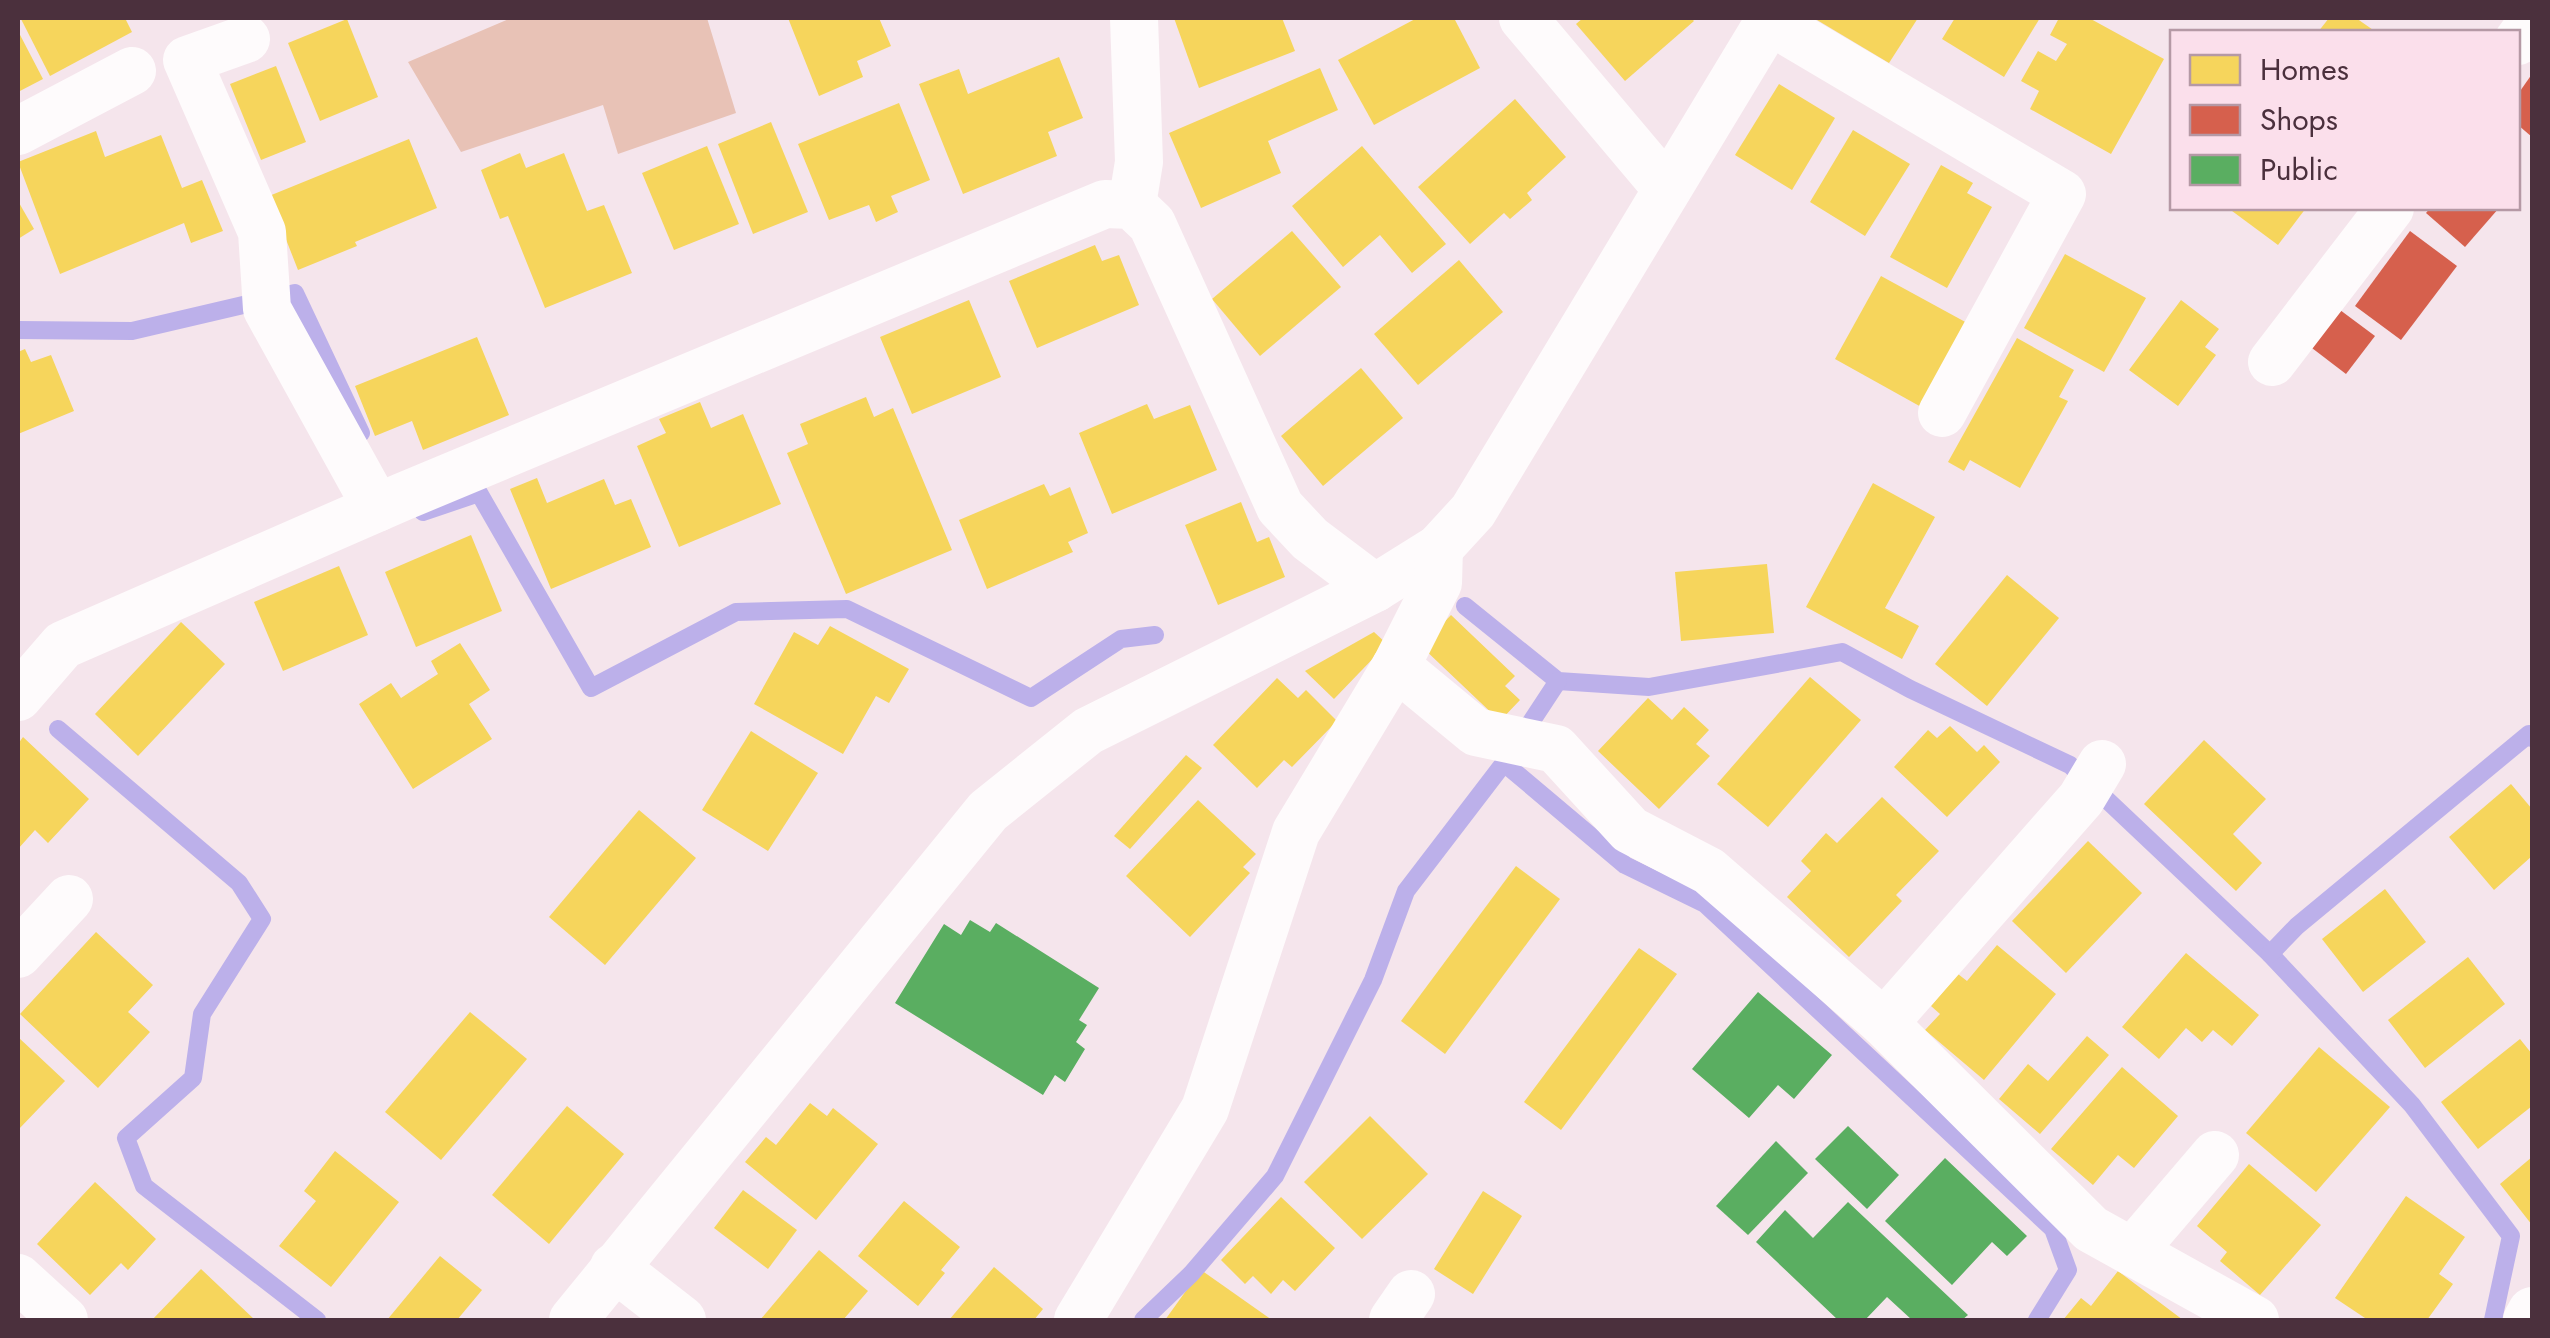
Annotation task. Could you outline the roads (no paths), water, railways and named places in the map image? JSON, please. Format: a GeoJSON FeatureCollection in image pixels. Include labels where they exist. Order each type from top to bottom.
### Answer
{"type":"FeatureCollection","features":[{"type":"Feature","properties":{"kind":"street"},"geometry":{"type":"LineString","coordinates":[[1132,206],[1139,162],[1134,18]]}},
{"type":"Feature","properties":{"kind":"street"},"geometry":{"type":"LineString","coordinates":[[1523,18],[1667,189]]}},
{"type":"Feature","properties":{"kind":"street"},"geometry":{"type":"LineString","coordinates":[[573,1320],[988,812],[1088,730],[1375,588],[1440,548],[1473,511],[1770,19],[2062,194],[1942,413]]}},
{"type":"Feature","properties":{"kind":"street"},"geometry":{"type":"LineString","coordinates":[[246,40],[187,60],[262,232],[266,296],[390,503]]}},
{"type":"Feature","properties":{"kind":"street"},"geometry":{"type":"LineString","coordinates":[[18,131],[132,71]]}},
{"type":"Feature","properties":{"kind":"street"},"geometry":{"type":"LineString","coordinates":[[18,698],[63,645],[390,503],[1105,204],[1132,206],[1152,224],[1280,508],[1310,539],[1375,588]]}},
{"type":"Feature","properties":{"kind":"street"},"geometry":{"type":"LineString","coordinates":[[2272,362],[2388,210]]}},
{"type":"Feature","properties":{"kind":"street"},"geometry":{"type":"LineString","coordinates":[[1081,1319],[1205,1109],[1296,832],[1396,666],[1438,583],[1440,548]]}},
{"type":"Feature","properties":{"kind":"street"},"geometry":{"type":"LineString","coordinates":[[1396,666],[1476,732],[1556,749],[1630,830],[1710,871],[1884,1023],[2091,1229],[2254,1320]]}},
{"type":"Feature","properties":{"kind":"street"},"geometry":{"type":"LineString","coordinates":[[1884,1023],[2092,781]]}},
{"type":"Feature","properties":{"kind":"street"},"geometry":{"type":"LineString","coordinates":[[18,954],[70,899]]}},
{"type":"Feature","properties":{"kind":"street"},"geometry":{"type":"LineString","coordinates":[[2134,1252],[2216,1154]]}},
{"type":"Feature","properties":{"kind":"street"},"geometry":{"type":"LineString","coordinates":[[614,1267],[682,1320]]}},
{"type":"Feature","properties":{"kind":"street"},"geometry":{"type":"LineString","coordinates":[[18,1278],[64,1320]]}},
{"type":"Feature","properties":{"kind":"street"},"geometry":{"type":"LineString","coordinates":[[2527,1320],[2532,1311]]}},
{"type":"Feature","properties":{"kind":"waterway"},"geometry":{"type":"LineString","coordinates":[[18,330],[132,331],[295,293],[361,433]]}},
{"type":"Feature","properties":{"kind":"waterway"},"geometry":{"type":"LineString","coordinates":[[423,512],[479,493],[591,688],[736,612],[847,609],[1031,698],[1121,639],[1155,635]]}},
{"type":"Feature","properties":{"kind":"waterway"},"geometry":{"type":"LineString","coordinates":[[1465,606],[1558,681],[1649,687],[1842,652],[2070,765],[2270,954],[2412,1105],[2511,1236],[2493,1320]]}},
{"type":"Feature","properties":{"kind":"waterway"},"geometry":{"type":"LineString","coordinates":[[1143,1320],[1191,1274],[1275,1176],[1373,980],[1406,891],[1504,763],[1558,681]]}},
{"type":"Feature","properties":{"kind":"waterway"},"geometry":{"type":"LineString","coordinates":[[58,729],[239,883],[262,919],[202,1014],[193,1078],[126,1138],[144,1186],[317,1320]]}},
{"type":"Feature","properties":{"kind":"waterway"},"geometry":{"type":"LineString","coordinates":[[2270,954],[2297,926],[2529,734],[2532,738]]}},
{"type":"Feature","properties":{"kind":"waterway"},"geometry":{"type":"LineString","coordinates":[[1504,763],[1625,865],[1705,904],[2053,1229],[2068,1270],[2037,1320]]}}]}
